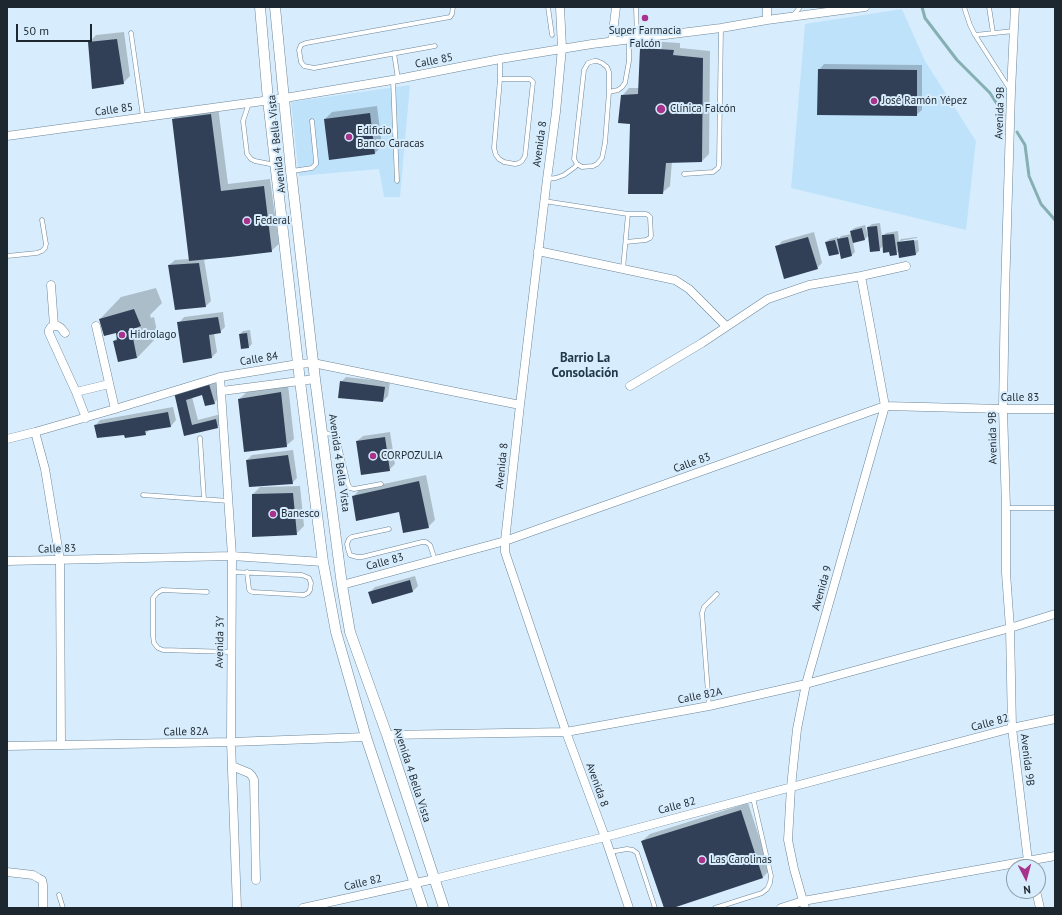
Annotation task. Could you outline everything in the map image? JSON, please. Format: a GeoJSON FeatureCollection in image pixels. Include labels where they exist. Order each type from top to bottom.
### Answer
{"type":"FeatureCollection","features":[{"type":"Feature","properties":{"kind":"street","name":"Avenida 4 Bella Vista"},"geometry":{"type":"LineString","coordinates":[[260,7],[268,100],[300,381],[323,562],[336,632],[366,737],[423,908]]}},
{"type":"Feature","properties":{"kind":"street","name":"Avenida 4 Bella Vista"},"geometry":{"type":"LineString","coordinates":[[275,7],[291,171],[315,379],[342,584],[350,632],[444,908]]}},
{"type":"Feature","properties":{"kind":"street","name":"Avenida 8"},"geometry":{"type":"LineString","coordinates":[[560,7],[562,48],[556,112],[520,405],[505,552],[566,732],[629,908]]}},
{"type":"Feature","properties":{"kind":"street"},"geometry":{"type":"LineString","coordinates":[[612,41],[616,7]]}},
{"type":"Feature","properties":{"kind":"street"},"geometry":{"type":"LineString","coordinates":[[767,7],[767,20]]}},
{"type":"Feature","properties":{"kind":"street","name":"Calle 85"},"geometry":{"type":"LineString","coordinates":[[7,136],[284,98],[396,80],[562,48],[721,28],[767,20],[865,7]]}},
{"type":"Feature","properties":{"kind":"street","name":"Avenida 9B"},"geometry":{"type":"LineString","coordinates":[[1015,7],[1011,91],[1003,409],[1006,573],[1010,628],[1012,728],[1028,859]]}},
{"type":"Feature","properties":{"kind":"street"},"geometry":{"type":"LineString","coordinates":[[538,251],[675,280],[689,289],[726,326]]}},
{"type":"Feature","properties":{"kind":"street"},"geometry":{"type":"LineString","coordinates":[[630,386],[768,299],[809,285],[906,266]]}},
{"type":"Feature","properties":{"kind":"street","name":"Avenida 9"},"geometry":{"type":"LineString","coordinates":[[804,905],[788,840],[791,787],[797,729],[806,684],[885,406],[861,276]]}},
{"type":"Feature","properties":{"kind":"street"},"geometry":{"type":"LineString","coordinates":[[51,285],[54,326]]}},
{"type":"Feature","properties":{"kind":"street"},"geometry":{"type":"LineString","coordinates":[[65,333],[61,328],[54,326],[48,330],[86,418]]}},
{"type":"Feature","properties":{"kind":"street"},"geometry":{"type":"LineString","coordinates":[[96,326],[115,409]]}},
{"type":"Feature","properties":{"kind":"street","name":"Calle 84"},"geometry":{"type":"LineString","coordinates":[[7,439],[86,418],[220,377],[298,364],[314,363],[520,405]]}},
{"type":"Feature","properties":{"kind":"street","name":"Avenida 3Y"},"geometry":{"type":"LineString","coordinates":[[220,377],[232,556],[231,742],[237,908]]}},
{"type":"Feature","properties":{"kind":"street"},"geometry":{"type":"LineString","coordinates":[[222,391],[315,379]]}},
{"type":"Feature","properties":{"kind":"street"},"geometry":{"type":"LineString","coordinates":[[76,392],[109,384]]}},
{"type":"Feature","properties":{"kind":"street","name":"Calle 83"},"geometry":{"type":"LineString","coordinates":[[342,584],[505,541],[885,406],[1055,409]]}},
{"type":"Feature","properties":{"kind":"street"},"geometry":{"type":"LineString","coordinates":[[35,432],[45,469],[60,560],[61,745]]}},
{"type":"Feature","properties":{"kind":"street","name":"Calle 83"},"geometry":{"type":"LineString","coordinates":[[7,561],[232,556],[323,562]]}},
{"type":"Feature","properties":{"kind":"street","name":"Calle 82A"},"geometry":{"type":"LineString","coordinates":[[386,735],[566,732],[709,706],[806,684],[1010,628],[1055,614]]}},
{"type":"Feature","properties":{"kind":"street","name":"Calle 82"},"geometry":{"type":"LineString","coordinates":[[303,908],[434,879],[604,837],[1012,728],[1055,719]]}},
{"type":"Feature","properties":{"kind":"street","name":"Calle 82A"},"geometry":{"type":"LineString","coordinates":[[7,746],[231,742],[366,737]]}},
{"type":"Feature","properties":{"kind":"street"},"geometry":{"type":"LineString","coordinates":[[232,766],[249,773],[254,780],[256,880]]}},
{"type":"Feature","properties":{"kind":"street"},"geometry":{"type":"LineString","coordinates":[[1045,859],[1055,856]]}},
{"type":"Feature","properties":{"kind":"street"},"geometry":{"type":"LineString","coordinates":[[781,908],[1006,868]]}},
{"type":"Feature","properties":{"kind":"street"},"geometry":{"type":"LineString","coordinates":[[7,872],[33,875],[42,880],[43,908]]}},
{"type":"Feature","properties":{"kind":"lane"},"geometry":{"type":"LineString","coordinates":[[435,46],[314,68],[304,66],[301,62],[299,50],[301,45],[306,43],[450,17],[453,7]]}},
{"type":"Feature","properties":{"kind":"lane"},"geometry":{"type":"LineString","coordinates":[[548,7],[552,35]]}},
{"type":"Feature","properties":{"kind":"lane"},"geometry":{"type":"LineString","coordinates":[[609,92],[618,90],[624,83],[630,62],[636,7]]}},
{"type":"Feature","properties":{"kind":"lane"},"geometry":{"type":"LineString","coordinates":[[792,17],[800,7]]}},
{"type":"Feature","properties":{"kind":"lane"},"geometry":{"type":"LineString","coordinates":[[964,7],[975,35],[1011,91]]}},
{"type":"Feature","properties":{"kind":"lane"},"geometry":{"type":"LineString","coordinates":[[990,7],[993,33]]}},
{"type":"Feature","properties":{"kind":"lane"},"geometry":{"type":"LineString","coordinates":[[684,174],[713,172],[718,168],[721,28]]}},
{"type":"Feature","properties":{"kind":"lane"},"geometry":{"type":"LineString","coordinates":[[975,35],[1014,31]]}},
{"type":"Feature","properties":{"kind":"lane"},"geometry":{"type":"LineString","coordinates":[[131,33],[143,118]]}},
{"type":"Feature","properties":{"kind":"lane"},"geometry":{"type":"LineString","coordinates":[[394,53],[396,80],[397,181]]}},
{"type":"Feature","properties":{"kind":"lane"},"geometry":{"type":"LineString","coordinates":[[500,59],[500,79],[494,148],[496,156],[499,159],[504,162],[515,164],[522,161],[525,156],[533,82],[530,79],[500,79]]}},
{"type":"Feature","properties":{"kind":"lane"},"geometry":{"type":"LineString","coordinates":[[597,61],[607,67],[609,92],[605,143],[602,158],[593,166],[582,167],[577,164],[574,156],[584,70],[588,63],[597,61]]}},
{"type":"Feature","properties":{"kind":"lane"},"geometry":{"type":"LineString","coordinates":[[249,103],[243,121],[247,154],[255,161],[276,165]]}},
{"type":"Feature","properties":{"kind":"lane"},"geometry":{"type":"LineString","coordinates":[[291,171],[312,168],[316,164],[312,121]]}},
{"type":"Feature","properties":{"kind":"lane"},"geometry":{"type":"LineString","coordinates":[[547,179],[564,175],[577,164]]}},
{"type":"Feature","properties":{"kind":"lane"},"geometry":{"type":"LineString","coordinates":[[544,201],[628,214],[648,215],[650,217],[650,238],[646,240],[626,242]]}},
{"type":"Feature","properties":{"kind":"lane"},"geometry":{"type":"LineString","coordinates":[[623,269],[628,214]]}},
{"type":"Feature","properties":{"kind":"lane"},"geometry":{"type":"LineString","coordinates":[[7,256],[37,253],[45,248],[46,244],[42,220]]}},
{"type":"Feature","properties":{"kind":"lane"},"geometry":{"type":"LineString","coordinates":[[322,433],[333,434],[337,438],[350,488],[354,489],[381,484]]}},
{"type":"Feature","properties":{"kind":"lane"},"geometry":{"type":"LineString","coordinates":[[200,438],[204,500]]}},
{"type":"Feature","properties":{"kind":"lane"},"geometry":{"type":"LineString","coordinates":[[143,495],[229,501]]}},
{"type":"Feature","properties":{"kind":"lane"},"geometry":{"type":"LineString","coordinates":[[1006,508],[1055,508]]}},
{"type":"Feature","properties":{"kind":"lane"},"geometry":{"type":"LineString","coordinates":[[390,529],[352,537],[349,539],[347,544],[350,556],[357,558],[426,542],[430,545],[435,560]]}},
{"type":"Feature","properties":{"kind":"lane"},"geometry":{"type":"LineString","coordinates":[[232,572],[248,572],[306,576],[309,578],[311,583],[310,590],[308,593],[304,594],[253,592],[249,589],[248,572]]}},
{"type":"Feature","properties":{"kind":"lane"},"geometry":{"type":"LineString","coordinates":[[208,592],[162,590],[157,593],[153,598],[154,643],[158,648],[163,650],[231,652]]}},
{"type":"Feature","properties":{"kind":"lane"},"geometry":{"type":"LineString","coordinates":[[709,706],[702,613],[704,607],[717,594]]}},
{"type":"Feature","properties":{"kind":"lane"},"geometry":{"type":"LineString","coordinates":[[715,908],[762,893],[767,889],[770,883],[771,876],[753,797]]}},
{"type":"Feature","properties":{"kind":"lane"},"geometry":{"type":"LineString","coordinates":[[610,852],[627,849],[634,850],[637,853],[655,908]]}},
{"type":"Feature","properties":{"kind":"lane"},"geometry":{"type":"LineString","coordinates":[[59,895],[63,908]]}},
{"type":"Feature","properties":{"kind":"shaded area","name":"José Ramón Yépez"},"geometry":{"type":"Polygon","coordinates":[[[902,9],[925,61],[976,141],[966,230],[791,188],[805,24],[902,9]]]}},
{"type":"Feature","properties":{"kind":"shaded area"},"geometry":{"type":"Polygon","coordinates":[[[410,85],[400,197],[384,197],[379,169],[299,176],[291,102],[410,85]]]}},
{"type":"Feature","properties":{"kind":"building"},"geometry":{"type":"Polygon","coordinates":[[[117,39],[124,84],[92,89],[88,42],[117,39]]]}},
{"type":"Feature","properties":{"kind":"building","name":"Clínica Falcón"},"geometry":{"type":"Polygon","coordinates":[[[640,48],[674,50],[673,55],[703,58],[702,162],[666,163],[663,194],[628,194],[630,124],[618,123],[621,95],[638,94],[640,48]]]}},
{"type":"Feature","properties":{"kind":"building"},"geometry":{"type":"Polygon","coordinates":[[[818,69],[917,70],[917,116],[817,115],[818,69]]]}},
{"type":"Feature","properties":{"kind":"building","name":"Edificio Banco Caracas"},"geometry":{"type":"Polygon","coordinates":[[[370,113],[375,154],[329,160],[324,119],[370,113]]]}},
{"type":"Feature","properties":{"kind":"building"},"geometry":{"type":"Polygon","coordinates":[[[211,114],[221,191],[264,186],[272,252],[189,261],[172,119],[211,114]]]}},
{"type":"Feature","properties":{"kind":"building"},"geometry":{"type":"Polygon","coordinates":[[[877,226],[880,251],[870,252],[867,227],[877,226]]]}},
{"type":"Feature","properties":{"kind":"building"},"geometry":{"type":"Polygon","coordinates":[[[862,228],[865,240],[853,243],[850,231],[862,228]]]}},
{"type":"Feature","properties":{"kind":"building"},"geometry":{"type":"Polygon","coordinates":[[[894,234],[897,255],[890,256],[889,252],[883,253],[882,235],[894,234]]]}},
{"type":"Feature","properties":{"kind":"building"},"geometry":{"type":"Polygon","coordinates":[[[808,237],[818,269],[784,279],[775,246],[808,237]]]}},
{"type":"Feature","properties":{"kind":"building"},"geometry":{"type":"Polygon","coordinates":[[[848,237],[852,256],[841,259],[837,239],[848,237]]]}},
{"type":"Feature","properties":{"kind":"building"},"geometry":{"type":"Polygon","coordinates":[[[835,240],[839,254],[829,256],[825,242],[835,240]]]}},
{"type":"Feature","properties":{"kind":"building"},"geometry":{"type":"Polygon","coordinates":[[[914,240],[916,255],[899,258],[897,242],[914,240]]]}},
{"type":"Feature","properties":{"kind":"building"},"geometry":{"type":"Polygon","coordinates":[[[199,263],[206,307],[175,310],[168,265],[199,263]]]}},
{"type":"Feature","properties":{"kind":"building","name":"Hidrolago"},"geometry":{"type":"Polygon","coordinates":[[[134,309],[141,326],[128,331],[129,339],[133,338],[137,358],[118,362],[113,341],[117,340],[116,333],[104,336],[99,319],[134,309]]]}},
{"type":"Feature","properties":{"kind":"building"},"geometry":{"type":"Polygon","coordinates":[[[218,317],[221,333],[209,335],[212,358],[183,363],[177,322],[218,317]]]}},
{"type":"Feature","properties":{"kind":"building"},"geometry":{"type":"Polygon","coordinates":[[[247,333],[249,348],[241,349],[239,334],[247,333]]]}},
{"type":"Feature","properties":{"kind":"building"},"geometry":{"type":"Polygon","coordinates":[[[340,381],[385,387],[383,402],[338,398],[340,381]]]}},
{"type":"Feature","properties":{"kind":"building"},"geometry":{"type":"Polygon","coordinates":[[[209,384],[215,404],[205,406],[202,395],[186,400],[192,425],[216,419],[218,428],[184,436],[174,392],[209,384]]]}},
{"type":"Feature","properties":{"kind":"building"},"geometry":{"type":"Polygon","coordinates":[[[281,392],[287,447],[244,452],[238,399],[281,392]]]}},
{"type":"Feature","properties":{"kind":"building"},"geometry":{"type":"Polygon","coordinates":[[[168,412],[171,427],[145,431],[146,435],[125,438],[124,435],[97,438],[94,425],[168,412]]]}},
{"type":"Feature","properties":{"kind":"building","name":"CORPOZULIA"},"geometry":{"type":"Polygon","coordinates":[[[385,437],[390,471],[361,475],[356,441],[385,437]]]}},
{"type":"Feature","properties":{"kind":"building"},"geometry":{"type":"Polygon","coordinates":[[[288,455],[293,484],[249,487],[246,460],[288,455]]]}},
{"type":"Feature","properties":{"kind":"building"},"geometry":{"type":"Polygon","coordinates":[[[419,481],[429,528],[403,533],[399,512],[356,521],[352,496],[419,481]]]}},
{"type":"Feature","properties":{"kind":"building","name":"Banesco"},"geometry":{"type":"Polygon","coordinates":[[[293,493],[297,535],[252,537],[252,494],[293,493]]]}},
{"type":"Feature","properties":{"kind":"building"},"geometry":{"type":"Polygon","coordinates":[[[410,580],[413,592],[372,604],[368,592],[410,580]]]}},
{"type":"Feature","properties":{"kind":"building","name":"Las Carolinas"},"geometry":{"type":"Polygon","coordinates":[[[741,810],[763,878],[673,908],[664,908],[641,841],[741,810]]]}},
{"type":"Feature","properties":{"kind":"waterway"},"geometry":{"type":"LineString","coordinates":[[922,7],[925,18],[957,60],[990,93],[1004,115]]}},
{"type":"Feature","properties":{"kind":"waterway"},"geometry":{"type":"LineString","coordinates":[[1017,132],[1025,145],[1029,176],[1041,204],[1055,220]]}},
{"type":"Feature","properties":{"kind":"place","name":"Super Farmacia Falcón"},"geometry":{"type":"Point","coordinates":[645,18]}},
{"type":"Feature","properties":{"kind":"place","name":"José Ramón Yépez"},"geometry":{"type":"Point","coordinates":[874,101]}},
{"type":"Feature","properties":{"kind":"place","name":"Clínica Falcón"},"geometry":{"type":"Point","coordinates":[661,109]}},
{"type":"Feature","properties":{"kind":"place","name":"Edificio Banco Caracas"},"geometry":{"type":"Point","coordinates":[349,137]}},
{"type":"Feature","properties":{"kind":"place","name":"Federal"},"geometry":{"type":"Point","coordinates":[247,221]}},
{"type":"Feature","properties":{"kind":"place","name":"Hidrolago"},"geometry":{"type":"Point","coordinates":[122,335]}},
{"type":"Feature","properties":{"kind":"place","name":"CORPOZULIA"},"geometry":{"type":"Point","coordinates":[373,456]}},
{"type":"Feature","properties":{"kind":"place","name":"Banesco"},"geometry":{"type":"Point","coordinates":[273,514]}},
{"type":"Feature","properties":{"kind":"place","name":"Las Carolinas"},"geometry":{"type":"Point","coordinates":[702,860]}},
{"type":"Feature","properties":{"kind":"district","name":"Barrio La Consolación"},"geometry":{"type":"Point","coordinates":[585,366]}}]}
